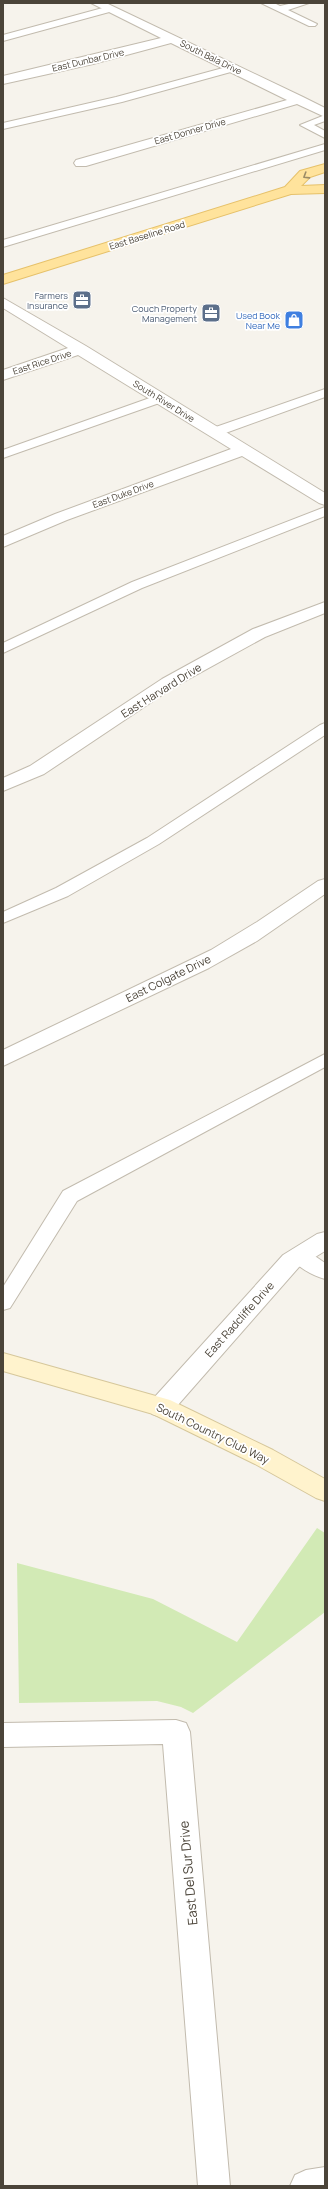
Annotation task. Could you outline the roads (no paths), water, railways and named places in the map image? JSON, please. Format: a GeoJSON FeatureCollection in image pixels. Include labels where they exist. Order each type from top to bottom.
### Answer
{"type":"FeatureCollection","features":[{"type":"Feature","properties":{"kind":"main road","name":"East Baseline Road"},"geometry":{"type":"LineString","coordinates":[[290,190],[305,174],[325,168]]}},
{"type":"Feature","properties":{"kind":"main road","name":"East Baseline Road"},"geometry":{"type":"LineString","coordinates":[[3,280],[290,190],[325,189]]}},
{"type":"Feature","properties":{"kind":"street","name":"South Bala Drive"},"geometry":{"type":"LineString","coordinates":[[98,3],[325,113]]}},
{"type":"Feature","properties":{"kind":"street","name":"East Dunbar Drive"},"geometry":{"type":"LineString","coordinates":[[3,80],[93,60],[173,39]]}},
{"type":"Feature","properties":{"kind":"street","name":"East Donner Drive"},"geometry":{"type":"LineString","coordinates":[[81,163],[299,100]]}},
{"type":"Feature","properties":{"kind":"street","name":"South River Drive"},"geometry":{"type":"LineString","coordinates":[[3,302],[325,500]]}},
{"type":"Feature","properties":{"kind":"street","name":"East Rice Drive"},"geometry":{"type":"LineString","coordinates":[[3,376],[81,350]]}},
{"type":"Feature","properties":{"kind":"street","name":"East Duke Drive"},"geometry":{"type":"LineString","coordinates":[[3,542],[61,517],[244,450]]}},
{"type":"Feature","properties":{"kind":"street","name":"East Harvard Drive"},"geometry":{"type":"LineString","coordinates":[[3,785],[37,770],[168,683],[259,633],[325,607]]}},
{"type":"Feature","properties":{"kind":"street","name":"East Colgate Drive"},"geometry":{"type":"LineString","coordinates":[[3,1059],[43,1036],[203,963],[275,920],[325,885]]}},
{"type":"Feature","properties":{"kind":"street","name":"East Radcliffe Drive"},"geometry":{"type":"LineString","coordinates":[[161,1407],[291,1261],[325,1240]]}},
{"type":"Feature","properties":{"kind":"street","name":"South Country Club Way"},"geometry":{"type":"LineString","coordinates":[[3,1362],[161,1407],[264,1457],[325,1491]]}},
{"type":"Feature","properties":{"kind":"street","name":"East Del Sur Drive"},"geometry":{"type":"LineString","coordinates":[[3,1735],[176,1732],[214,2186]]}},
{"type":"Feature","properties":{"kind":"street"},"geometry":{"type":"LineString","coordinates":[[306,2186],[325,2183]]}},
{"type":"Feature","properties":{"kind":"lane"},"geometry":{"type":"LineString","coordinates":[[266,3],[316,24]]}},
{"type":"Feature","properties":{"kind":"lane"},"geometry":{"type":"LineString","coordinates":[[280,9],[304,3]]}},
{"type":"Feature","properties":{"kind":"lane"},"geometry":{"type":"LineString","coordinates":[[3,38],[110,9]]}},
{"type":"Feature","properties":{"kind":"lane"},"geometry":{"type":"LineString","coordinates":[[3,126],[118,100],[234,68]]}},
{"type":"Feature","properties":{"kind":"lane"},"geometry":{"type":"LineString","coordinates":[[325,118],[305,125],[325,135]]}},
{"type":"Feature","properties":{"kind":"lane"},"geometry":{"type":"LineString","coordinates":[[3,244],[325,147]]}},
{"type":"Feature","properties":{"kind":"lane"},"geometry":{"type":"LineString","coordinates":[[215,432],[325,393]]}},
{"type":"Feature","properties":{"kind":"lane"},"geometry":{"type":"LineString","coordinates":[[3,454],[161,398]]}},
{"type":"Feature","properties":{"kind":"lane"},"geometry":{"type":"LineString","coordinates":[[3,649],[137,585],[325,511]]}},
{"type":"Feature","properties":{"kind":"lane"},"geometry":{"type":"LineString","coordinates":[[3,918],[62,892],[153,841],[325,728]]}},
{"type":"Feature","properties":{"kind":"lane"},"geometry":{"type":"LineString","coordinates":[[3,1303],[70,1196],[325,1060]]}},
{"type":"Feature","properties":{"kind":"lane"},"geometry":{"type":"LineString","coordinates":[[300,1255],[325,1272]]}},
{"type":"Feature","properties":{"kind":"place","name":"Farmers Insurance"},"geometry":{"type":"Point","coordinates":[82,300]}},
{"type":"Feature","properties":{"kind":"place","name":"Couch Property Management"},"geometry":{"type":"Point","coordinates":[211,313]}},
{"type":"Feature","properties":{"kind":"place","name":"Used Book Near Me"},"geometry":{"type":"Point","coordinates":[294,320]}}]}
